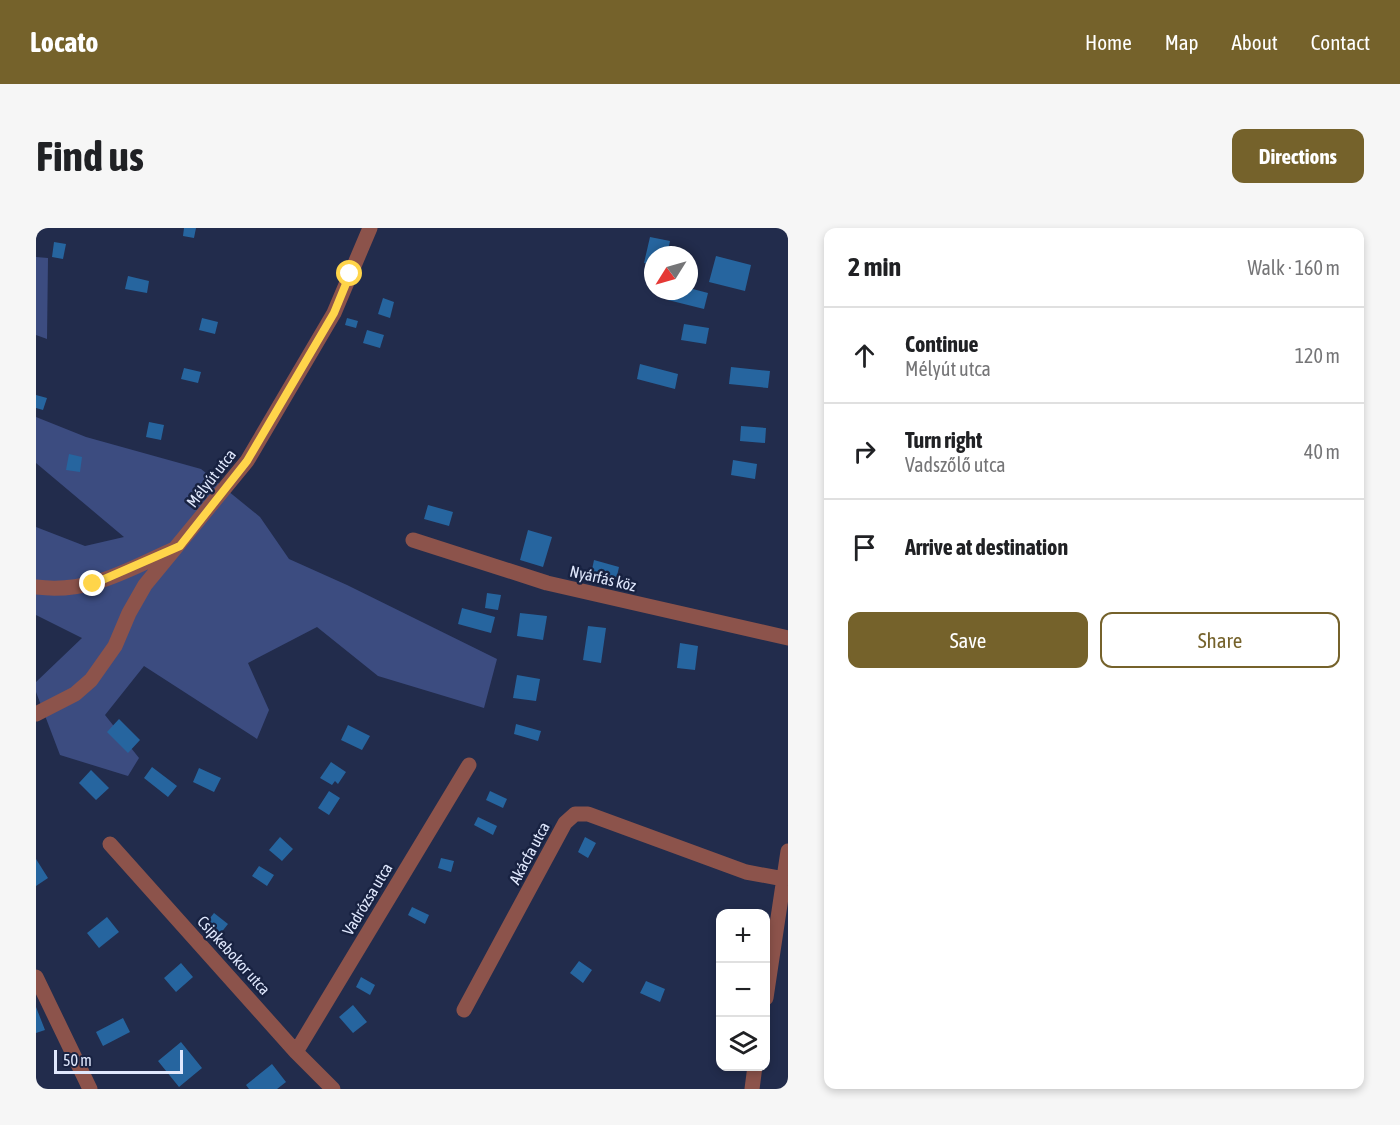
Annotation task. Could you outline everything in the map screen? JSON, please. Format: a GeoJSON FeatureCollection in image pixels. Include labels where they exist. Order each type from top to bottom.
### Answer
{"type":"FeatureCollection","features":[{"type":"Feature","properties":{"kind":"street","name":"Mélyút utca"},"geometry":{"type":"LineString","coordinates":[[36,714],[75,694],[91,680],[115,646],[136,599],[247,461],[334,313],[370,228]]}},
{"type":"Feature","properties":{"kind":"street","name":"Nyárfás köz"},"geometry":{"type":"LineString","coordinates":[[413,540],[548,583],[788,638]]}},
{"type":"Feature","properties":{"kind":"street"},"geometry":{"type":"LineString","coordinates":[[36,587],[65,590],[93,584],[180,546]]}},
{"type":"Feature","properties":{"kind":"street","name":"Vadrózsa utca"},"geometry":{"type":"LineString","coordinates":[[296,1052],[469,765]]}},
{"type":"Feature","properties":{"kind":"street","name":"Akácfa utca"},"geometry":{"type":"LineString","coordinates":[[464,1010],[565,823],[575,813],[588,814],[746,872],[784,879]]}},
{"type":"Feature","properties":{"kind":"street","name":"Csipkebokor utca"},"geometry":{"type":"LineString","coordinates":[[110,844],[296,1052],[333,1089]]}},
{"type":"Feature","properties":{"kind":"street"},"geometry":{"type":"LineString","coordinates":[[770,967],[788,851]]}},
{"type":"Feature","properties":{"kind":"street"},"geometry":{"type":"LineString","coordinates":[[36,977],[90,1089]]}},
{"type":"Feature","properties":{"kind":"street"},"geometry":{"type":"LineString","coordinates":[[752,1089],[754,1071]]}},
{"type":"Feature","properties":{"kind":"shaded area"},"geometry":{"type":"Polygon","coordinates":[[[36,257],[48,258],[47,339],[36,335],[36,257]]]}},
{"type":"Feature","properties":{"kind":"shaded area"},"geometry":{"type":"Polygon","coordinates":[[[36,417],[86,437],[201,469],[260,517],[289,559],[497,659],[484,708],[378,676],[317,627],[248,663],[269,710],[257,739],[144,666],[105,715],[139,758],[128,776],[60,755],[36,692],[36,682],[82,638],[36,615],[36,527],[85,546],[124,537],[36,463],[36,417]]]}},
{"type":"Feature","properties":{"kind":"building"},"geometry":{"type":"Polygon","coordinates":[[[184,228],[196,228],[194,238],[183,236],[184,228]]]}},
{"type":"Feature","properties":{"kind":"building"},"geometry":{"type":"Polygon","coordinates":[[[650,237],[670,241],[669,246],[648,246],[650,237]]]}},
{"type":"Feature","properties":{"kind":"building"},"geometry":{"type":"Polygon","coordinates":[[[54,242],[66,244],[63,259],[52,257],[54,242]]]}},
{"type":"Feature","properties":{"kind":"building"},"geometry":{"type":"Polygon","coordinates":[[[716,256],[751,265],[745,291],[709,282],[716,256]]]}},
{"type":"Feature","properties":{"kind":"building"},"geometry":{"type":"Polygon","coordinates":[[[128,276],[149,281],[147,293],[125,289],[128,276]]]}},
{"type":"Feature","properties":{"kind":"building"},"geometry":{"type":"Polygon","coordinates":[[[698,290],[708,293],[704,309],[668,300],[698,300],[698,290]]]}},
{"type":"Feature","properties":{"kind":"building"},"geometry":{"type":"Polygon","coordinates":[[[383,298],[394,302],[390,318],[378,314],[383,298]]]}},
{"type":"Feature","properties":{"kind":"building"},"geometry":{"type":"Polygon","coordinates":[[[202,318],[218,322],[215,334],[199,330],[202,318]]]}},
{"type":"Feature","properties":{"kind":"building"},"geometry":{"type":"Polygon","coordinates":[[[347,318],[358,321],[356,328],[345,325],[347,318]]]}},
{"type":"Feature","properties":{"kind":"building"},"geometry":{"type":"Polygon","coordinates":[[[684,324],[709,328],[706,344],[681,340],[684,324]]]}},
{"type":"Feature","properties":{"kind":"building"},"geometry":{"type":"Polygon","coordinates":[[[367,330],[384,335],[380,348],[363,343],[367,330]]]}},
{"type":"Feature","properties":{"kind":"building"},"geometry":{"type":"Polygon","coordinates":[[[640,364],[678,374],[675,389],[637,379],[640,364]]]}},
{"type":"Feature","properties":{"kind":"building"},"geometry":{"type":"Polygon","coordinates":[[[731,367],[770,371],[768,388],[729,384],[731,367]]]}},
{"type":"Feature","properties":{"kind":"building"},"geometry":{"type":"Polygon","coordinates":[[[184,368],[201,372],[198,383],[181,379],[184,368]]]}},
{"type":"Feature","properties":{"kind":"building"},"geometry":{"type":"Polygon","coordinates":[[[36,395],[47,398],[43,410],[36,408],[36,395]]]}},
{"type":"Feature","properties":{"kind":"building"},"geometry":{"type":"Polygon","coordinates":[[[149,422],[164,425],[161,440],[146,437],[149,422]]]}},
{"type":"Feature","properties":{"kind":"building"},"geometry":{"type":"Polygon","coordinates":[[[741,426],[766,428],[765,443],[740,441],[741,426]]]}},
{"type":"Feature","properties":{"kind":"building"},"geometry":{"type":"Polygon","coordinates":[[[69,454],[82,457],[80,472],[66,470],[69,454]]]}},
{"type":"Feature","properties":{"kind":"building"},"geometry":{"type":"Polygon","coordinates":[[[733,460],[757,464],[755,479],[731,475],[733,460]]]}},
{"type":"Feature","properties":{"kind":"building"},"geometry":{"type":"Polygon","coordinates":[[[428,505],[453,512],[449,526],[424,519],[428,505]]]}},
{"type":"Feature","properties":{"kind":"building"},"geometry":{"type":"Polygon","coordinates":[[[528,530],[552,537],[543,567],[520,560],[528,530]]]}},
{"type":"Feature","properties":{"kind":"building"},"geometry":{"type":"Polygon","coordinates":[[[594,560],[619,567],[615,585],[590,579],[594,560]]]}},
{"type":"Feature","properties":{"kind":"building"},"geometry":{"type":"Polygon","coordinates":[[[487,593],[501,595],[498,610],[485,608],[487,593]]]}},
{"type":"Feature","properties":{"kind":"building"},"geometry":{"type":"Polygon","coordinates":[[[462,608],[495,617],[491,633],[458,624],[462,608]]]}},
{"type":"Feature","properties":{"kind":"building"},"geometry":{"type":"Polygon","coordinates":[[[520,613],[547,616],[543,640],[517,636],[520,613]]]}},
{"type":"Feature","properties":{"kind":"building"},"geometry":{"type":"Polygon","coordinates":[[[588,626],[606,628],[601,663],[583,660],[588,626]]]}},
{"type":"Feature","properties":{"kind":"building"},"geometry":{"type":"Polygon","coordinates":[[[680,643],[698,646],[695,670],[677,668],[680,643]]]}},
{"type":"Feature","properties":{"kind":"building"},"geometry":{"type":"Polygon","coordinates":[[[517,675],[540,679],[536,701],[513,698],[517,675]]]}},
{"type":"Feature","properties":{"kind":"building"},"geometry":{"type":"Polygon","coordinates":[[[119,719],[140,740],[128,753],[107,732],[119,719]]]}},
{"type":"Feature","properties":{"kind":"building"},"geometry":{"type":"Polygon","coordinates":[[[516,724],[541,731],[538,741],[514,734],[516,724]]]}},
{"type":"Feature","properties":{"kind":"building"},"geometry":{"type":"Polygon","coordinates":[[[348,725],[370,736],[362,750],[341,740],[348,725]]]}},
{"type":"Feature","properties":{"kind":"building"},"geometry":{"type":"Polygon","coordinates":[[[331,762],[346,772],[338,784],[335,781],[332,785],[320,778],[331,762]]]}},
{"type":"Feature","properties":{"kind":"building"},"geometry":{"type":"Polygon","coordinates":[[[152,767],[177,786],[168,797],[144,778],[152,767]]]}},
{"type":"Feature","properties":{"kind":"building"},"geometry":{"type":"Polygon","coordinates":[[[199,768],[221,778],[214,792],[193,782],[199,768]]]}},
{"type":"Feature","properties":{"kind":"building"},"geometry":{"type":"Polygon","coordinates":[[[91,770],[109,788],[96,800],[79,783],[91,770]]]}},
{"type":"Feature","properties":{"kind":"building"},"geometry":{"type":"Polygon","coordinates":[[[329,791],[340,798],[329,815],[318,808],[329,791]]]}},
{"type":"Feature","properties":{"kind":"building"},"geometry":{"type":"Polygon","coordinates":[[[490,791],[507,799],[503,808],[486,800],[490,791]]]}},
{"type":"Feature","properties":{"kind":"building"},"geometry":{"type":"Polygon","coordinates":[[[478,817],[497,826],[493,835],[474,825],[478,817]]]}},
{"type":"Feature","properties":{"kind":"building"},"geometry":{"type":"Polygon","coordinates":[[[280,837],[293,849],[282,861],[269,850],[280,837]]]}},
{"type":"Feature","properties":{"kind":"building"},"geometry":{"type":"Polygon","coordinates":[[[585,837],[596,843],[588,858],[578,852],[585,837]]]}},
{"type":"Feature","properties":{"kind":"building"},"geometry":{"type":"Polygon","coordinates":[[[441,858],[454,861],[451,872],[438,868],[441,858]]]}},
{"type":"Feature","properties":{"kind":"building"},"geometry":{"type":"Polygon","coordinates":[[[36,859],[48,878],[36,886],[36,859]]]}},
{"type":"Feature","properties":{"kind":"building"},"geometry":{"type":"Polygon","coordinates":[[[259,866],[274,875],[267,886],[252,876],[259,866]]]}},
{"type":"Feature","properties":{"kind":"building"},"geometry":{"type":"Polygon","coordinates":[[[412,907],[429,915],[425,924],[408,915],[412,907]]]}},
{"type":"Feature","properties":{"kind":"building"},"geometry":{"type":"Polygon","coordinates":[[[214,913],[228,924],[220,934],[206,923],[214,913]]]}},
{"type":"Feature","properties":{"kind":"building"},"geometry":{"type":"Polygon","coordinates":[[[107,917],[119,932],[99,948],[87,933],[107,917]]]}},
{"type":"Feature","properties":{"kind":"building"},"geometry":{"type":"Polygon","coordinates":[[[579,961],[592,970],[583,983],[570,973],[579,961]]]}},
{"type":"Feature","properties":{"kind":"building"},"geometry":{"type":"Polygon","coordinates":[[[181,963],[193,977],[176,992],[164,978],[181,963]]]}},
{"type":"Feature","properties":{"kind":"building"},"geometry":{"type":"Polygon","coordinates":[[[361,977],[375,985],[370,995],[356,987],[361,977]]]}},
{"type":"Feature","properties":{"kind":"building"},"geometry":{"type":"Polygon","coordinates":[[[646,981],[665,989],[660,1002],[640,993],[646,981]]]}},
{"type":"Feature","properties":{"kind":"building"},"geometry":{"type":"Polygon","coordinates":[[[353,1005],[367,1022],[353,1033],[339,1017],[353,1005]]]}},
{"type":"Feature","properties":{"kind":"building"},"geometry":{"type":"Polygon","coordinates":[[[36,1007],[45,1030],[36,1033],[36,1007]]]}},
{"type":"Feature","properties":{"kind":"building"},"geometry":{"type":"Polygon","coordinates":[[[123,1018],[130,1032],[103,1046],[96,1032],[123,1018]]]}},
{"type":"Feature","properties":{"kind":"building"},"geometry":{"type":"Polygon","coordinates":[[[181,1042],[202,1068],[179,1087],[158,1061],[181,1042]]]}},
{"type":"Feature","properties":{"kind":"building"},"geometry":{"type":"Polygon","coordinates":[[[272,1064],[286,1082],[277,1089],[249,1089],[246,1085],[272,1064]]]}},
{"type":"Feature","properties":{"kind":"route"},"geometry":{"type":"LineString","coordinates":[[93,584],[180,546],[233,482],[247,461],[334,313],[350,274]]}}]}
